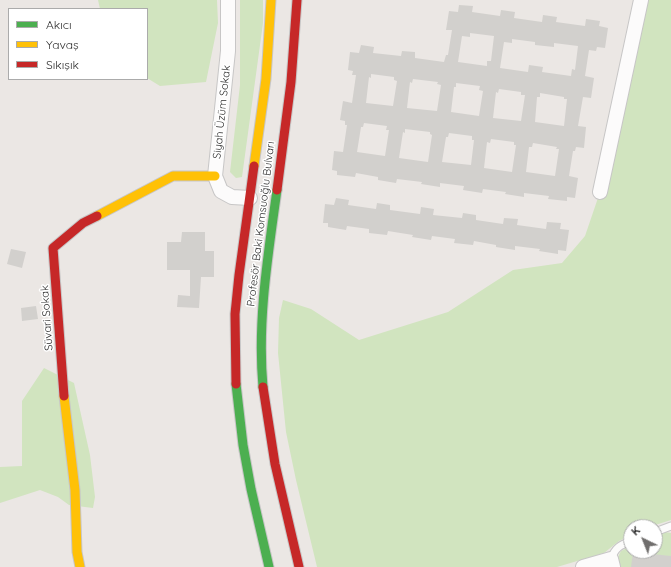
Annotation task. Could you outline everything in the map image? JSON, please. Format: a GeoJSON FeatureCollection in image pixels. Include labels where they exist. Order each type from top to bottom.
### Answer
{"type":"FeatureCollection","features":[{"type":"Feature","properties":{"kind":"main road","name":"Profesör Baki Komsuoğlu Bulvarı"},"geometry":{"type":"LineString","coordinates":[[269,567],[251,489],[236,394],[235,314],[238,275],[266,79],[271,0]]}},
{"type":"Feature","properties":{"kind":"main road","name":"Profesör Baki Komsuoğlu Bulvarı"},"geometry":{"type":"LineString","coordinates":[[297,0],[289,98],[266,267],[261,358],[272,452],[298,567]]}},
{"type":"Feature","properties":{"kind":"main road","name":"Süvari Sokak"},"geometry":{"type":"LineString","coordinates":[[80,567],[77,552],[75,490],[64,394],[54,248],[83,223],[174,176],[215,176]]}},
{"type":"Feature","properties":{"kind":"street","name":"Siyah Üzüm Sokak"},"geometry":{"type":"LineString","coordinates":[[215,176],[228,51],[228,0]]}},
{"type":"Feature","properties":{"kind":"street"},"geometry":{"type":"LineString","coordinates":[[600,192],[640,0]]}},
{"type":"Feature","properties":{"kind":"street"},"geometry":{"type":"LineString","coordinates":[[215,176],[221,191],[232,197],[250,198]]}},
{"type":"Feature","properties":{"kind":"street"},"geometry":{"type":"LineString","coordinates":[[582,567],[612,563]]}},
{"type":"Feature","properties":{"kind":"lane"},"geometry":{"type":"LineString","coordinates":[[612,563],[614,551],[623,544]]}},
{"type":"Feature","properties":{"kind":"green space"},"geometry":{"type":"Polygon","coordinates":[[[98,0],[217,0],[218,23],[206,82],[160,86],[148,79],[148,8],[100,8],[98,0]]]}},
{"type":"Feature","properties":{"kind":"green space"},"geometry":{"type":"Polygon","coordinates":[[[240,0],[263,0],[263,23],[242,177],[236,178],[230,172],[240,85],[240,0]]]}},
{"type":"Feature","properties":{"kind":"green space"},"geometry":{"type":"Polygon","coordinates":[[[641,0],[671,0],[671,520],[663,523],[663,519],[623,519],[623,539],[604,553],[557,567],[317,567],[286,432],[278,353],[279,318],[283,300],[311,309],[359,340],[448,312],[513,270],[562,263],[585,236],[600,192],[641,0]]]}},
{"type":"Feature","properties":{"kind":"green space"},"geometry":{"type":"Polygon","coordinates":[[[44,368],[74,383],[90,455],[95,497],[93,508],[69,505],[58,497],[40,490],[0,503],[0,467],[22,466],[22,401],[44,368]]]}},
{"type":"Feature","properties":{"kind":"green space"},"geometry":{"type":"Polygon","coordinates":[[[663,533],[671,533],[671,567],[620,567],[618,557],[623,550],[623,559],[663,559],[663,533]]]}},
{"type":"Feature","properties":{"kind":"building"},"geometry":{"type":"Polygon","coordinates":[[[459,5],[473,6],[472,12],[500,16],[501,10],[515,12],[514,18],[542,22],[543,15],[557,17],[556,22],[585,26],[586,19],[600,21],[599,26],[608,28],[605,48],[597,47],[596,51],[589,50],[585,76],[594,78],[591,98],[583,97],[578,126],[586,127],[584,148],[576,147],[575,151],[573,151],[569,176],[578,178],[575,198],[567,197],[567,201],[548,199],[549,196],[524,193],[524,197],[505,194],[506,192],[483,189],[482,193],[463,190],[464,186],[440,183],[440,187],[421,184],[422,182],[397,179],[396,183],[378,180],[378,177],[356,173],[355,177],[337,175],[337,171],[332,170],[334,151],[343,152],[347,125],[345,125],[345,121],[340,120],[343,101],[352,103],[356,75],[352,75],[353,71],[348,70],[350,52],[359,53],[361,45],[374,47],[373,53],[401,56],[402,51],[415,52],[415,58],[444,62],[446,55],[448,55],[452,30],[446,30],[449,11],[458,12],[459,5]],[[470,33],[470,37],[462,36],[458,62],[487,66],[487,61],[491,61],[494,36],[470,33]],[[512,39],[512,43],[504,42],[500,68],[528,72],[529,65],[543,67],[542,72],[571,76],[572,69],[575,70],[578,46],[554,43],[554,47],[535,45],[535,42],[512,39]],[[371,74],[371,78],[369,77],[366,103],[393,106],[397,81],[394,80],[394,77],[371,74]],[[413,79],[412,83],[410,82],[407,108],[437,111],[441,85],[437,84],[438,82],[413,79]],[[456,83],[456,87],[454,87],[451,112],[479,116],[483,91],[479,90],[480,86],[456,83]],[[499,89],[498,93],[496,92],[493,118],[521,121],[525,95],[521,95],[521,92],[499,89]],[[540,93],[540,97],[537,97],[535,122],[564,126],[567,99],[564,99],[564,97],[540,93]],[[364,123],[363,127],[361,127],[357,152],[385,156],[389,130],[386,130],[387,126],[364,123]],[[405,129],[405,133],[403,132],[399,158],[428,162],[432,135],[430,132],[405,129]],[[449,133],[448,137],[446,137],[442,162],[471,165],[474,140],[472,140],[472,136],[449,133]],[[491,139],[490,143],[487,142],[484,168],[512,172],[516,145],[514,145],[514,142],[491,139]],[[533,143],[532,147],[529,147],[526,172],[555,176],[559,149],[556,149],[557,147],[533,143]]]}},
{"type":"Feature","properties":{"kind":"building"},"geometry":{"type":"Polygon","coordinates":[[[336,198],[349,200],[348,205],[376,209],[377,203],[390,205],[390,210],[420,214],[421,207],[434,209],[433,215],[462,218],[463,213],[476,215],[476,220],[503,224],[504,218],[518,219],[517,225],[546,229],[547,222],[561,223],[560,229],[569,230],[566,251],[558,250],[558,254],[539,251],[540,249],[515,246],[515,250],[474,241],[473,245],[454,243],[455,239],[432,236],[431,240],[412,237],[413,235],[388,231],[387,235],[369,233],[369,229],[347,226],[346,230],[328,227],[328,223],[323,223],[325,204],[334,205],[336,198]]]}},
{"type":"Feature","properties":{"kind":"building"},"geometry":{"type":"Polygon","coordinates":[[[182,232],[205,232],[205,251],[214,251],[214,277],[201,277],[199,308],[177,307],[178,295],[190,296],[190,270],[167,270],[167,242],[181,242],[182,232]]]}},
{"type":"Feature","properties":{"kind":"building"},"geometry":{"type":"Polygon","coordinates":[[[11,249],[26,252],[22,268],[7,264],[11,249]]]}},
{"type":"Feature","properties":{"kind":"building"},"geometry":{"type":"Polygon","coordinates":[[[36,306],[38,319],[22,321],[21,308],[36,306]]]}},
{"type":"Feature","properties":{"kind":"building"},"geometry":{"type":"Polygon","coordinates":[[[663,555],[671,556],[671,567],[631,567],[632,559],[663,559],[663,555]]]}},
{"type":"Feature","properties":{"kind":"traffic: fast"},"geometry":{"type":"LineString","coordinates":[[263,387],[261,338],[262,313],[277,190]]}},
{"type":"Feature","properties":{"kind":"traffic: fast"},"geometry":{"type":"LineString","coordinates":[[236,384],[243,445],[251,489],[269,567]]}},
{"type":"Feature","properties":{"kind":"traffic: slow"},"geometry":{"type":"LineString","coordinates":[[254,166],[266,79],[271,0]]}},
{"type":"Feature","properties":{"kind":"traffic: slow"},"geometry":{"type":"LineString","coordinates":[[97,216],[173,176],[215,176]]}},
{"type":"Feature","properties":{"kind":"traffic: slow"},"geometry":{"type":"LineString","coordinates":[[64,396],[75,490],[77,552],[80,567]]}},
{"type":"Feature","properties":{"kind":"traffic: jam"},"geometry":{"type":"LineString","coordinates":[[277,190],[291,82],[297,0]]}},
{"type":"Feature","properties":{"kind":"traffic: jam"},"geometry":{"type":"LineString","coordinates":[[236,384],[235,314],[254,166]]}},
{"type":"Feature","properties":{"kind":"traffic: jam"},"geometry":{"type":"LineString","coordinates":[[64,396],[53,248],[83,223],[97,216]]}},
{"type":"Feature","properties":{"kind":"traffic: jam"},"geometry":{"type":"LineString","coordinates":[[263,387],[275,464],[299,567]]}}]}
